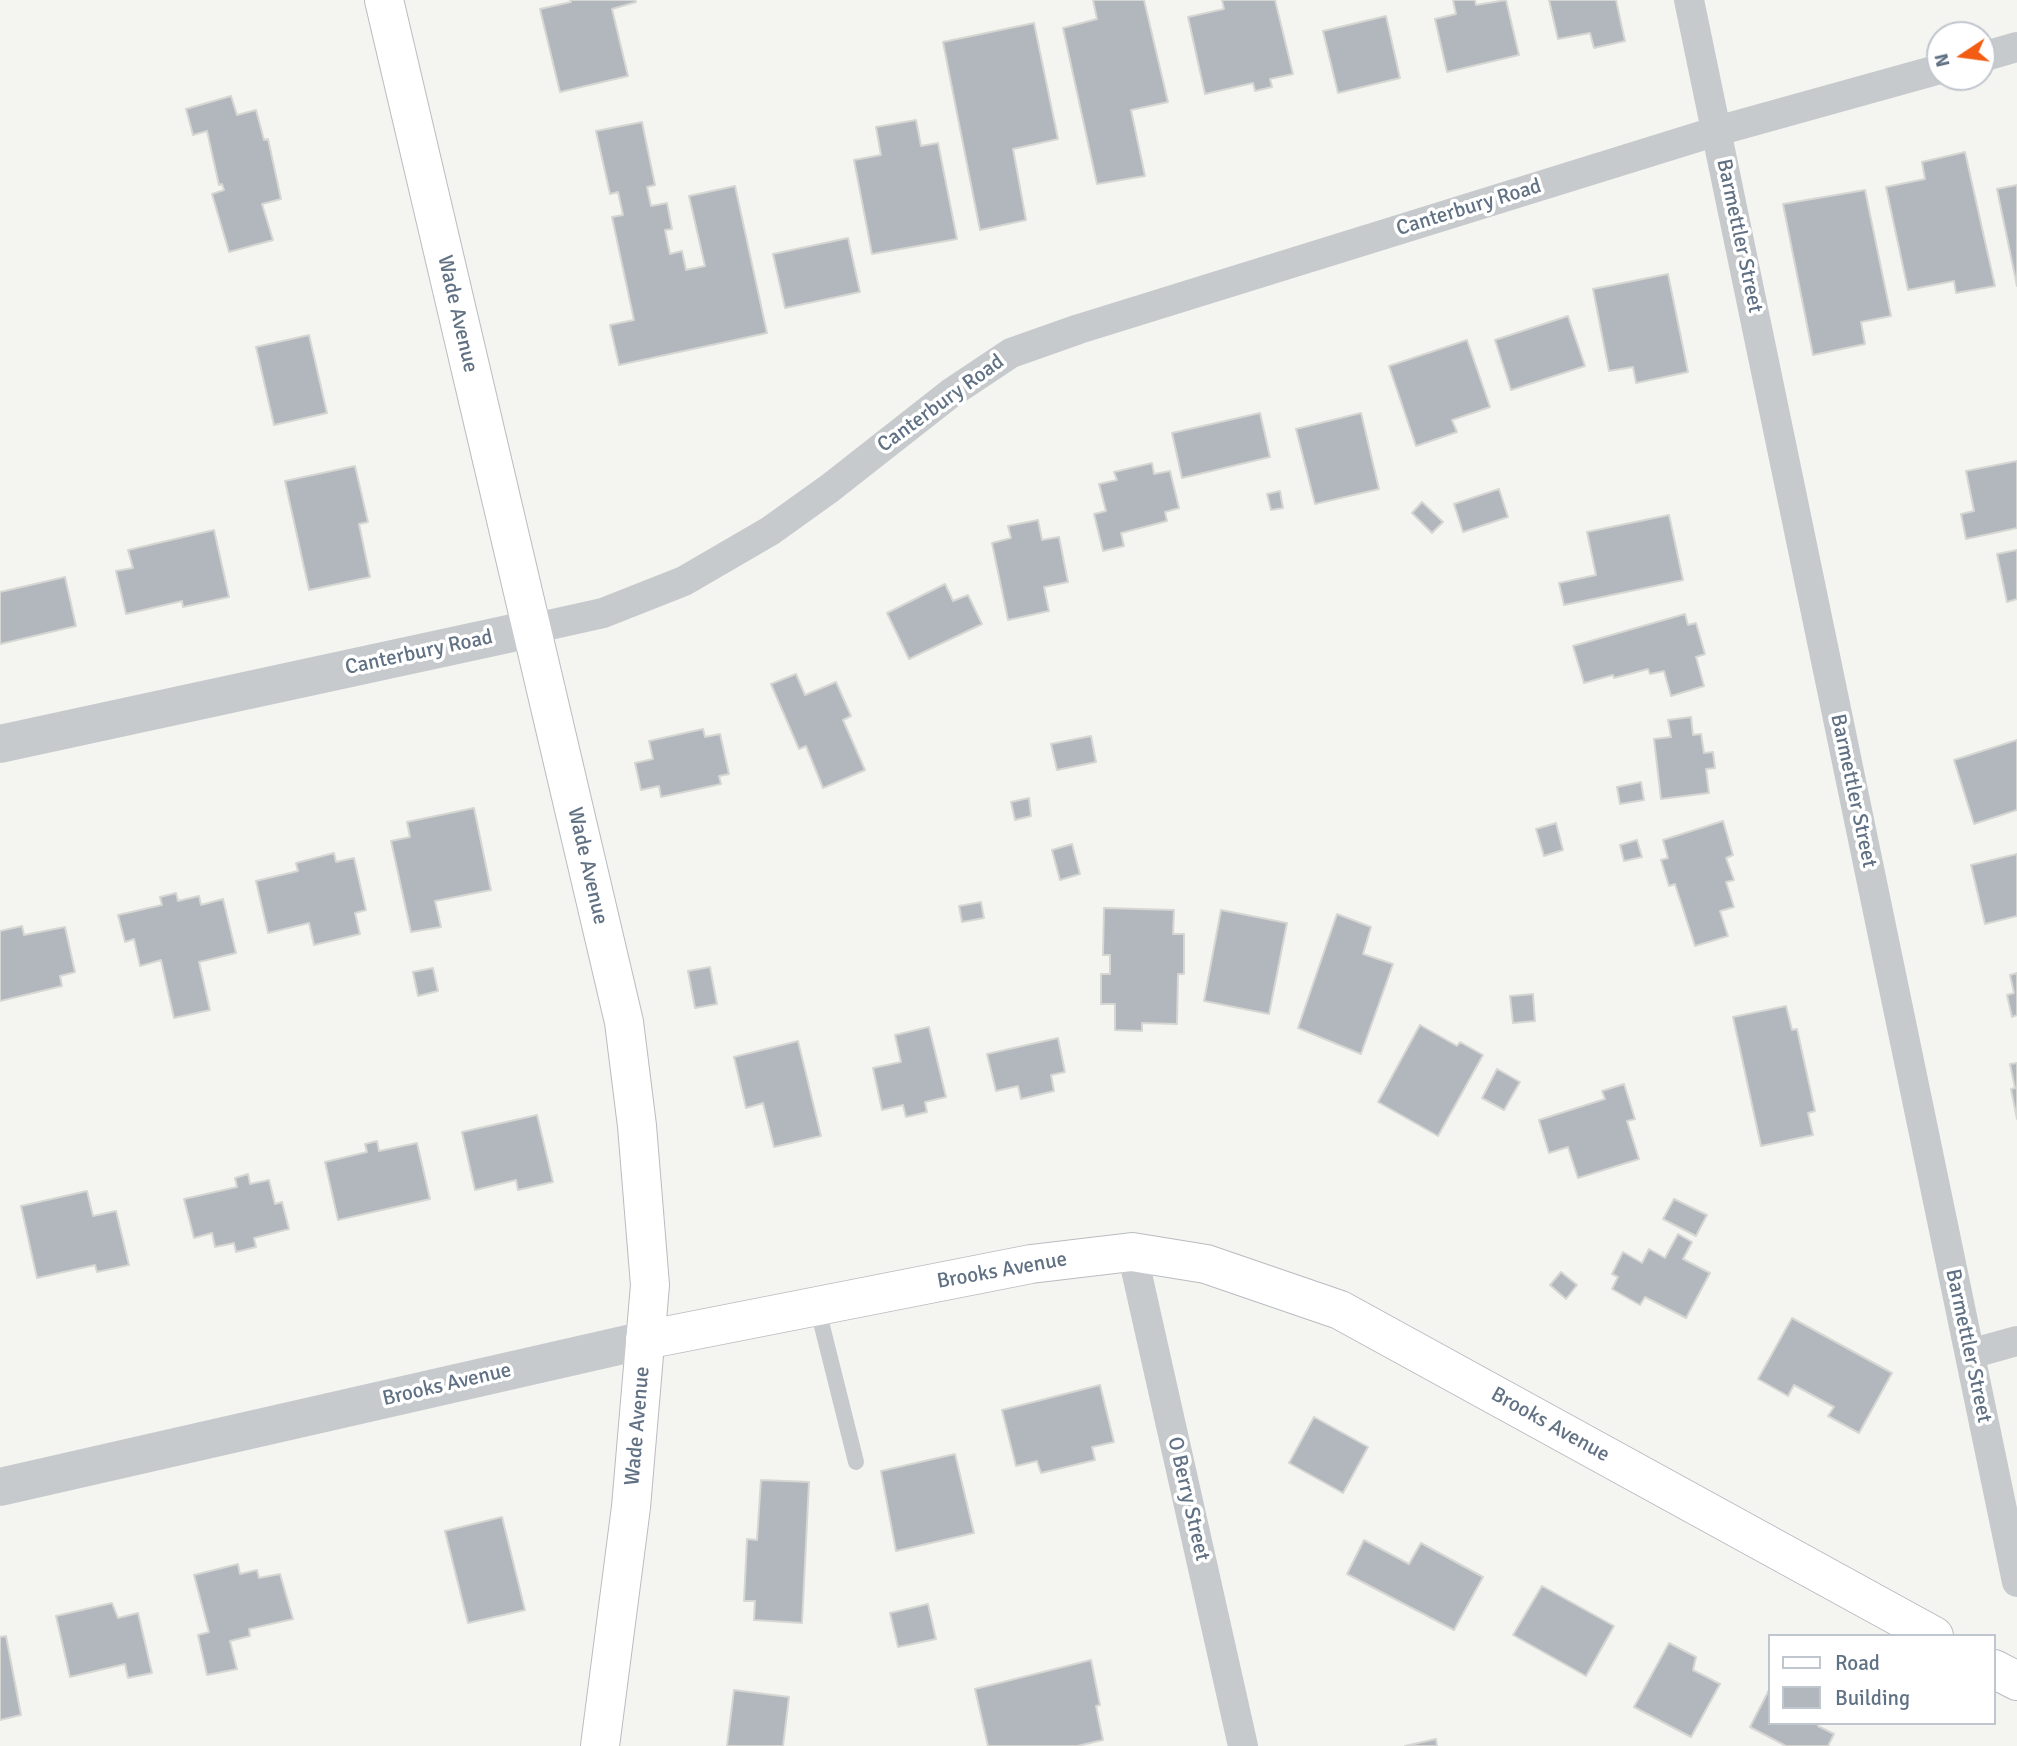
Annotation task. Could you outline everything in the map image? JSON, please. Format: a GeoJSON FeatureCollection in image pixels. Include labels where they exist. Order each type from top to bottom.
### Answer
{"type":"FeatureCollection","features":[{"type":"Feature","properties":{"kind":"main road","name":"Wade Avenue"},"geometry":{"type":"LineString","coordinates":[[384,0],[624,1022],[637,1126],[649,1265],[645,1340],[631,1507],[600,1746]]}},
{"type":"Feature","properties":{"kind":"main road","name":"Brooks Avenue"},"geometry":{"type":"LineString","coordinates":[[645,1340],[1031,1264],[1132,1252],[1206,1264],[1340,1310],[1930,1634]]}},
{"type":"Feature","properties":{"kind":"main road"},"geometry":{"type":"LineString","coordinates":[[1996,1670],[2017,1682]]}},
{"type":"Feature","properties":{"kind":"street","name":"Barmettler Street"},"geometry":{"type":"LineString","coordinates":[[1689,0],[2017,1582]]}},
{"type":"Feature","properties":{"kind":"street"},"geometry":{"type":"LineString","coordinates":[[1996,53],[2017,47]]}},
{"type":"Feature","properties":{"kind":"street","name":"Canterbury Road"},"geometry":{"type":"LineString","coordinates":[[0,744],[603,613],[648,597],[695,575],[769,531],[830,488],[951,393],[1011,353],[1092,324],[1717,131],[1926,73]]}},
{"type":"Feature","properties":{"kind":"street","name":"O Berry Street"},"geometry":{"type":"LineString","coordinates":[[1132,1252],[1243,1746]]}},
{"type":"Feature","properties":{"kind":"street","name":"Brooks Avenue"},"geometry":{"type":"LineString","coordinates":[[0,1487],[645,1340]]}},
{"type":"Feature","properties":{"kind":"street"},"geometry":{"type":"LineString","coordinates":[[1970,1354],[2017,1341]]}},
{"type":"Feature","properties":{"kind":"lane"},"geometry":{"type":"LineString","coordinates":[[817,1306],[856,1462]]}},
{"type":"Feature","properties":{"kind":"building"},"geometry":{"type":"Polygon","coordinates":[[[570,0],[635,0],[636,2],[612,9],[628,76],[560,92],[540,9],[571,2],[570,0]]]}},
{"type":"Feature","properties":{"kind":"building"},"geometry":{"type":"Polygon","coordinates":[[[1093,0],[1144,0],[1168,102],[1131,110],[1145,176],[1097,184],[1063,28],[1097,19],[1093,0]]]}},
{"type":"Feature","properties":{"kind":"building"},"geometry":{"type":"Polygon","coordinates":[[[1222,0],[1275,0],[1293,74],[1270,79],[1272,87],[1255,91],[1253,83],[1205,94],[1188,17],[1224,9],[1222,0]]]}},
{"type":"Feature","properties":{"kind":"building"},"geometry":{"type":"Polygon","coordinates":[[[1453,0],[1475,0],[1476,5],[1506,0],[1519,55],[1447,72],[1435,19],[1456,14],[1453,0]]]}},
{"type":"Feature","properties":{"kind":"building"},"geometry":{"type":"Polygon","coordinates":[[[1549,0],[1616,0],[1625,41],[1594,48],[1590,33],[1558,39],[1549,0]]]}},
{"type":"Feature","properties":{"kind":"building"},"geometry":{"type":"Polygon","coordinates":[[[1386,16],[1400,78],[1338,93],[1323,31],[1386,16]]]}},
{"type":"Feature","properties":{"kind":"building"},"geometry":{"type":"Polygon","coordinates":[[[1034,23],[1058,139],[1013,149],[1026,220],[980,230],[943,42],[1034,23]]]}},
{"type":"Feature","properties":{"kind":"building"},"geometry":{"type":"Polygon","coordinates":[[[231,96],[237,115],[256,110],[264,140],[268,139],[281,199],[262,204],[273,240],[229,252],[212,194],[224,190],[222,184],[219,185],[207,131],[193,135],[186,109],[231,96]]]}},
{"type":"Feature","properties":{"kind":"building"},"geometry":{"type":"Polygon","coordinates":[[[916,120],[921,146],[938,143],[957,239],[872,254],[854,160],[881,155],[876,127],[916,120]]]}},
{"type":"Feature","properties":{"kind":"building"},"geometry":{"type":"Polygon","coordinates":[[[642,122],[655,185],[647,187],[651,206],[667,203],[672,229],[665,230],[670,254],[682,251],[686,270],[705,266],[689,196],[735,186],[767,333],[619,365],[610,325],[634,320],[612,217],[623,215],[618,192],[610,194],[596,131],[642,122]]]}},
{"type":"Feature","properties":{"kind":"building"},"geometry":{"type":"Polygon","coordinates":[[[1965,152],[1995,286],[1956,293],[1954,281],[1908,290],[1886,187],[1925,179],[1922,162],[1965,152]]]}},
{"type":"Feature","properties":{"kind":"building"},"geometry":{"type":"Polygon","coordinates":[[[2017,185],[2017,286],[1997,189],[2017,185]]]}},
{"type":"Feature","properties":{"kind":"building"},"geometry":{"type":"Polygon","coordinates":[[[1865,190],[1891,316],[1861,322],[1865,344],[1813,355],[1783,204],[1865,190]]]}},
{"type":"Feature","properties":{"kind":"building"},"geometry":{"type":"Polygon","coordinates":[[[848,238],[860,292],[785,308],[773,254],[848,238]]]}},
{"type":"Feature","properties":{"kind":"building"},"geometry":{"type":"Polygon","coordinates":[[[1668,274],[1688,372],[1636,383],[1633,367],[1609,371],[1593,289],[1668,274]]]}},
{"type":"Feature","properties":{"kind":"building"},"geometry":{"type":"Polygon","coordinates":[[[1568,316],[1585,366],[1511,390],[1495,340],[1568,316]]]}},
{"type":"Feature","properties":{"kind":"building"},"geometry":{"type":"Polygon","coordinates":[[[309,335],[327,413],[274,425],[256,347],[309,335]]]}},
{"type":"Feature","properties":{"kind":"building"},"geometry":{"type":"Polygon","coordinates":[[[1467,340],[1490,407],[1452,420],[1457,432],[1416,446],[1389,366],[1467,340]]]}},
{"type":"Feature","properties":{"kind":"building"},"geometry":{"type":"Polygon","coordinates":[[[1260,413],[1270,457],[1182,478],[1172,433],[1260,413]]]}},
{"type":"Feature","properties":{"kind":"building"},"geometry":{"type":"Polygon","coordinates":[[[1361,413],[1379,489],[1315,504],[1296,429],[1361,413]]]}},
{"type":"Feature","properties":{"kind":"building"},"geometry":{"type":"Polygon","coordinates":[[[2017,461],[2017,528],[1966,539],[1961,514],[1974,511],[1966,471],[2017,461]]]}},
{"type":"Feature","properties":{"kind":"building"},"geometry":{"type":"Polygon","coordinates":[[[1152,463],[1154,474],[1170,471],[1179,508],[1165,512],[1167,521],[1121,533],[1124,546],[1103,551],[1094,514],[1106,511],[1099,484],[1117,480],[1114,472],[1152,463]]]}},
{"type":"Feature","properties":{"kind":"building"},"geometry":{"type":"Polygon","coordinates":[[[355,466],[368,522],[359,524],[370,577],[309,590],[285,481],[355,466]]]}},
{"type":"Feature","properties":{"kind":"building"},"geometry":{"type":"Polygon","coordinates":[[[1499,489],[1508,517],[1463,532],[1454,504],[1499,489]]]}},
{"type":"Feature","properties":{"kind":"building"},"geometry":{"type":"Polygon","coordinates":[[[1280,491],[1283,508],[1271,510],[1267,494],[1280,491]]]}},
{"type":"Feature","properties":{"kind":"building"},"geometry":{"type":"Polygon","coordinates":[[[1422,502],[1443,522],[1432,533],[1412,513],[1422,502]]]}},
{"type":"Feature","properties":{"kind":"building"},"geometry":{"type":"Polygon","coordinates":[[[1669,515],[1683,580],[1564,605],[1559,583],[1596,575],[1587,532],[1669,515]]]}},
{"type":"Feature","properties":{"kind":"building"},"geometry":{"type":"Polygon","coordinates":[[[1038,520],[1042,540],[1059,537],[1068,582],[1044,587],[1049,611],[1008,620],[992,543],[1011,538],[1008,526],[1038,520]]]}},
{"type":"Feature","properties":{"kind":"building"},"geometry":{"type":"Polygon","coordinates":[[[214,530],[229,597],[183,607],[182,601],[126,614],[116,571],[133,568],[128,550],[214,530]]]}},
{"type":"Feature","properties":{"kind":"building"},"geometry":{"type":"Polygon","coordinates":[[[2017,550],[2017,599],[2007,602],[1997,554],[2017,550]]]}},
{"type":"Feature","properties":{"kind":"building"},"geometry":{"type":"Polygon","coordinates":[[[65,577],[76,626],[0,644],[0,592],[65,577]]]}},
{"type":"Feature","properties":{"kind":"building"},"geometry":{"type":"Polygon","coordinates":[[[945,584],[953,601],[968,595],[982,624],[909,659],[887,613],[945,584]]]}},
{"type":"Feature","properties":{"kind":"building"},"geometry":{"type":"Polygon","coordinates":[[[1685,614],[1688,625],[1696,623],[1705,654],[1696,657],[1704,686],[1671,696],[1664,671],[1650,674],[1648,669],[1584,683],[1573,646],[1685,614]]]}},
{"type":"Feature","properties":{"kind":"building"},"geometry":{"type":"Polygon","coordinates":[[[796,674],[805,695],[836,682],[851,716],[843,720],[865,770],[823,788],[806,746],[799,749],[771,684],[796,674]]]}},
{"type":"Feature","properties":{"kind":"building"},"geometry":{"type":"Polygon","coordinates":[[[1691,717],[1693,735],[1701,734],[1704,753],[1713,752],[1715,768],[1706,769],[1709,793],[1661,799],[1654,739],[1671,737],[1668,720],[1691,717]]]}},
{"type":"Feature","properties":{"kind":"building"},"geometry":{"type":"Polygon","coordinates":[[[703,729],[705,737],[720,734],[729,774],[719,776],[721,784],[661,797],[659,786],[641,790],[635,763],[653,759],[649,741],[703,729]]]}},
{"type":"Feature","properties":{"kind":"building"},"geometry":{"type":"Polygon","coordinates":[[[1091,736],[1096,762],[1057,770],[1051,744],[1091,736]]]}},
{"type":"Feature","properties":{"kind":"building"},"geometry":{"type":"Polygon","coordinates":[[[2017,740],[2017,810],[1974,824],[1954,760],[2017,740]]]}},
{"type":"Feature","properties":{"kind":"building"},"geometry":{"type":"Polygon","coordinates":[[[1641,782],[1644,800],[1620,804],[1617,787],[1641,782]]]}},
{"type":"Feature","properties":{"kind":"building"},"geometry":{"type":"Polygon","coordinates":[[[1029,798],[1031,816],[1015,820],[1011,802],[1029,798]]]}},
{"type":"Feature","properties":{"kind":"building"},"geometry":{"type":"Polygon","coordinates":[[[474,808],[491,890],[435,901],[441,927],[411,932],[391,841],[410,837],[407,822],[474,808]]]}},
{"type":"Feature","properties":{"kind":"building"},"geometry":{"type":"Polygon","coordinates":[[[1723,821],[1733,855],[1726,858],[1734,880],[1726,882],[1734,907],[1720,911],[1728,936],[1695,946],[1675,884],[1669,886],[1661,860],[1668,858],[1663,840],[1723,821]]]}},
{"type":"Feature","properties":{"kind":"building"},"geometry":{"type":"Polygon","coordinates":[[[1556,823],[1563,850],[1544,856],[1536,829],[1556,823]]]}},
{"type":"Feature","properties":{"kind":"building"},"geometry":{"type":"Polygon","coordinates":[[[1637,840],[1642,857],[1624,861],[1620,845],[1637,840]]]}},
{"type":"Feature","properties":{"kind":"building"},"geometry":{"type":"Polygon","coordinates":[[[1072,844],[1080,874],[1060,880],[1052,850],[1072,844]]]}},
{"type":"Feature","properties":{"kind":"building"},"geometry":{"type":"Polygon","coordinates":[[[334,853],[336,862],[354,858],[366,910],[355,913],[360,934],[314,945],[309,923],[268,933],[256,881],[298,871],[296,863],[334,853]]]}},
{"type":"Feature","properties":{"kind":"building"},"geometry":{"type":"Polygon","coordinates":[[[2017,854],[2017,916],[1985,924],[1971,865],[2017,854]]]}},
{"type":"Feature","properties":{"kind":"building"},"geometry":{"type":"Polygon","coordinates":[[[176,893],[178,901],[199,896],[201,905],[223,899],[236,953],[199,962],[210,1010],[174,1018],[161,960],[140,966],[134,939],[125,942],[118,915],[162,905],[160,897],[176,893]]]}},
{"type":"Feature","properties":{"kind":"building"},"geometry":{"type":"Polygon","coordinates":[[[981,902],[984,918],[962,922],[959,906],[981,902]]]}},
{"type":"Feature","properties":{"kind":"building"},"geometry":{"type":"Polygon","coordinates":[[[1104,908],[1174,910],[1173,934],[1184,934],[1184,974],[1178,974],[1177,1024],[1142,1023],[1142,1031],[1115,1030],[1115,1004],[1101,1004],[1101,974],[1110,974],[1110,955],[1103,955],[1104,908]]]}},
{"type":"Feature","properties":{"kind":"building"},"geometry":{"type":"Polygon","coordinates":[[[1221,910],[1287,923],[1269,1014],[1204,1001],[1221,910]]]}},
{"type":"Feature","properties":{"kind":"building"},"geometry":{"type":"Polygon","coordinates":[[[1337,914],[1371,927],[1363,954],[1393,964],[1361,1054],[1298,1028],[1337,914]]]}},
{"type":"Feature","properties":{"kind":"building"},"geometry":{"type":"Polygon","coordinates":[[[22,926],[24,935],[65,927],[75,972],[60,976],[62,986],[0,1001],[0,931],[22,926]]]}},
{"type":"Feature","properties":{"kind":"building"},"geometry":{"type":"Polygon","coordinates":[[[710,967],[717,1004],[695,1008],[688,971],[710,967]]]}},
{"type":"Feature","properties":{"kind":"building"},"geometry":{"type":"Polygon","coordinates":[[[433,968],[438,991],[418,996],[413,972],[433,968]]]}},
{"type":"Feature","properties":{"kind":"building"},"geometry":{"type":"Polygon","coordinates":[[[2017,973],[2017,1015],[2012,1017],[2007,995],[2014,993],[2010,975],[2017,973]]]}},
{"type":"Feature","properties":{"kind":"building"},"geometry":{"type":"Polygon","coordinates":[[[1533,994],[1535,1021],[1513,1023],[1510,996],[1533,994]]]}},
{"type":"Feature","properties":{"kind":"building"},"geometry":{"type":"Polygon","coordinates":[[[1786,1006],[1792,1030],[1797,1029],[1815,1111],[1808,1113],[1813,1135],[1761,1146],[1733,1017],[1786,1006]]]}},
{"type":"Feature","properties":{"kind":"building"},"geometry":{"type":"Polygon","coordinates":[[[1420,1025],[1457,1046],[1460,1042],[1483,1055],[1438,1136],[1378,1102],[1420,1025]]]}},
{"type":"Feature","properties":{"kind":"building"},"geometry":{"type":"Polygon","coordinates":[[[929,1027],[946,1097],[925,1102],[927,1112],[906,1117],[903,1105],[882,1110],[873,1068],[901,1062],[895,1035],[929,1027]]]}},
{"type":"Feature","properties":{"kind":"building"},"geometry":{"type":"Polygon","coordinates":[[[1058,1038],[1065,1072],[1051,1075],[1054,1091],[1021,1099],[1018,1086],[996,1091],[987,1054],[1058,1038]]]}},
{"type":"Feature","properties":{"kind":"building"},"geometry":{"type":"Polygon","coordinates":[[[798,1041],[821,1136],[774,1147],[763,1103],[746,1108],[734,1057],[798,1041]]]}},
{"type":"Feature","properties":{"kind":"building"},"geometry":{"type":"Polygon","coordinates":[[[2017,1063],[2017,1119],[2011,1089],[2015,1088],[2010,1064],[2017,1063]]]}},
{"type":"Feature","properties":{"kind":"building"},"geometry":{"type":"Polygon","coordinates":[[[1497,1069],[1520,1082],[1504,1110],[1482,1098],[1497,1069]]]}},
{"type":"Feature","properties":{"kind":"building"},"geometry":{"type":"Polygon","coordinates":[[[1624,1084],[1635,1119],[1627,1121],[1639,1159],[1578,1178],[1568,1147],[1549,1153],[1539,1120],[1605,1099],[1602,1091],[1624,1084]]]}},
{"type":"Feature","properties":{"kind":"building"},"geometry":{"type":"Polygon","coordinates":[[[537,1115],[553,1182],[518,1190],[516,1180],[475,1190],[462,1132],[537,1115]]]}},
{"type":"Feature","properties":{"kind":"building"},"geometry":{"type":"Polygon","coordinates":[[[377,1141],[379,1151],[417,1143],[430,1199],[338,1220],[325,1162],[367,1152],[365,1144],[377,1141]]]}},
{"type":"Feature","properties":{"kind":"building"},"geometry":{"type":"Polygon","coordinates":[[[248,1174],[250,1184],[269,1180],[275,1204],[282,1202],[289,1229],[254,1238],[256,1247],[236,1252],[234,1243],[215,1247],[212,1233],[194,1238],[184,1199],[237,1187],[235,1178],[248,1174]]]}},
{"type":"Feature","properties":{"kind":"building"},"geometry":{"type":"Polygon","coordinates":[[[87,1191],[93,1216],[116,1211],[129,1265],[97,1272],[95,1265],[37,1278],[21,1206],[87,1191]]]}},
{"type":"Feature","properties":{"kind":"building"},"geometry":{"type":"Polygon","coordinates":[[[1674,1199],[1707,1215],[1696,1236],[1663,1219],[1674,1199]]]}},
{"type":"Feature","properties":{"kind":"building"},"geometry":{"type":"Polygon","coordinates":[[[1678,1234],[1692,1242],[1683,1259],[1710,1273],[1686,1318],[1645,1297],[1640,1305],[1612,1289],[1618,1277],[1612,1274],[1623,1252],[1642,1263],[1649,1249],[1665,1258],[1678,1234]]]}},
{"type":"Feature","properties":{"kind":"building"},"geometry":{"type":"Polygon","coordinates":[[[1561,1272],[1577,1285],[1566,1299],[1550,1285],[1561,1272]]]}},
{"type":"Feature","properties":{"kind":"building"},"geometry":{"type":"Polygon","coordinates":[[[1792,1318],[1892,1373],[1859,1433],[1828,1416],[1834,1407],[1794,1385],[1788,1396],[1758,1379],[1792,1318]]]}},
{"type":"Feature","properties":{"kind":"building"},"geometry":{"type":"Polygon","coordinates":[[[1100,1385],[1114,1442],[1092,1447],[1095,1460],[1041,1473],[1037,1461],[1016,1466],[1002,1410],[1100,1385]]]}},
{"type":"Feature","properties":{"kind":"building"},"geometry":{"type":"Polygon","coordinates":[[[1314,1417],[1368,1447],[1343,1493],[1289,1463],[1314,1417]]]}},
{"type":"Feature","properties":{"kind":"building"},"geometry":{"type":"Polygon","coordinates":[[[955,1454],[974,1533],[896,1551],[881,1471],[955,1454]]]}},
{"type":"Feature","properties":{"kind":"building"},"geometry":{"type":"Polygon","coordinates":[[[761,1480],[809,1482],[802,1623],[754,1620],[755,1601],[744,1601],[747,1539],[757,1540],[761,1480]]]}},
{"type":"Feature","properties":{"kind":"building"},"geometry":{"type":"Polygon","coordinates":[[[502,1517],[525,1610],[468,1623],[445,1531],[502,1517]]]}},
{"type":"Feature","properties":{"kind":"building"},"geometry":{"type":"Polygon","coordinates":[[[1364,1540],[1409,1564],[1421,1543],[1483,1577],[1454,1630],[1347,1574],[1364,1540]]]}},
{"type":"Feature","properties":{"kind":"building"},"geometry":{"type":"Polygon","coordinates":[[[238,1564],[240,1574],[257,1570],[259,1578],[280,1574],[293,1619],[249,1629],[250,1636],[230,1641],[237,1669],[207,1675],[198,1635],[209,1632],[194,1575],[238,1564]]]}},
{"type":"Feature","properties":{"kind":"building"},"geometry":{"type":"Polygon","coordinates":[[[1542,1586],[1614,1626],[1586,1676],[1513,1635],[1542,1586]]]}},
{"type":"Feature","properties":{"kind":"building"},"geometry":{"type":"Polygon","coordinates":[[[112,1603],[118,1618],[138,1613],[152,1673],[128,1678],[125,1664],[70,1677],[56,1616],[112,1603]]]}},
{"type":"Feature","properties":{"kind":"building"},"geometry":{"type":"Polygon","coordinates":[[[928,1604],[936,1639],[898,1647],[890,1613],[928,1604]]]}},
{"type":"Feature","properties":{"kind":"building"},"geometry":{"type":"Polygon","coordinates":[[[6,1636],[21,1715],[0,1720],[0,1637],[6,1636]]]}},
{"type":"Feature","properties":{"kind":"building"},"geometry":{"type":"Polygon","coordinates":[[[1669,1643],[1696,1657],[1693,1670],[1720,1684],[1691,1737],[1634,1707],[1669,1643]]]}},
{"type":"Feature","properties":{"kind":"building"},"geometry":{"type":"Polygon","coordinates":[[[1091,1660],[1100,1705],[1096,1706],[1103,1740],[1077,1746],[988,1746],[975,1689],[1091,1660]]]}},
{"type":"Feature","properties":{"kind":"building"},"geometry":{"type":"Polygon","coordinates":[[[734,1690],[789,1697],[783,1746],[727,1746],[734,1690]]]}},
{"type":"Feature","properties":{"kind":"building"},"geometry":{"type":"Polygon","coordinates":[[[1769,1690],[1769,1725],[1818,1725],[1834,1734],[1828,1746],[1786,1746],[1750,1727],[1769,1690]]]}},
{"type":"Feature","properties":{"kind":"building"},"geometry":{"type":"Polygon","coordinates":[[[1436,1739],[1437,1746],[1405,1746],[1436,1739]]]}}]}
